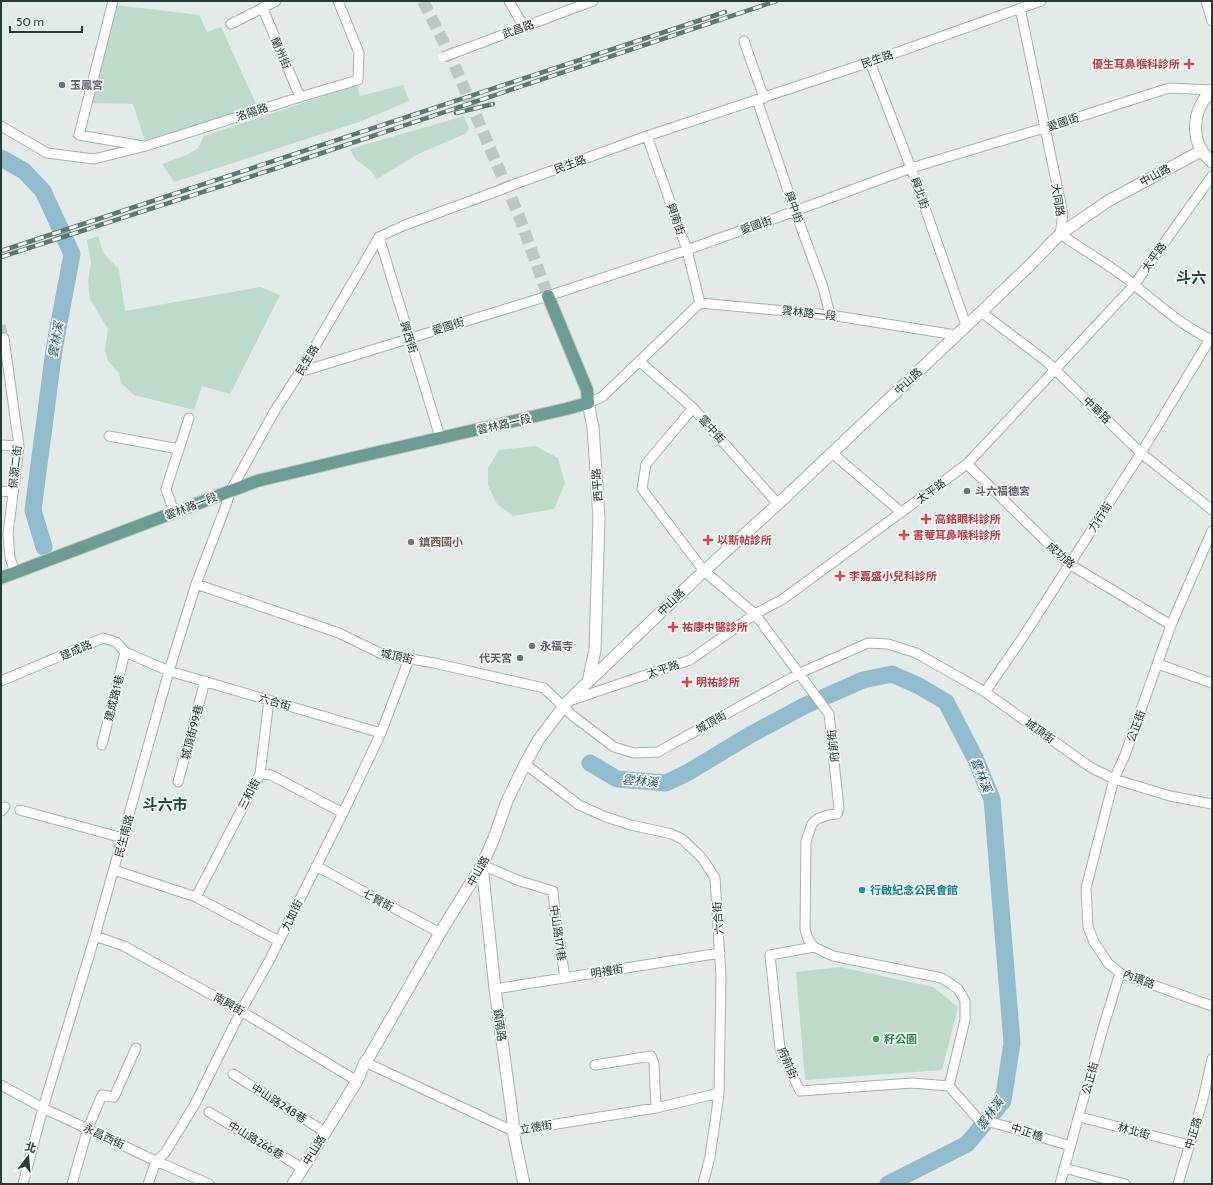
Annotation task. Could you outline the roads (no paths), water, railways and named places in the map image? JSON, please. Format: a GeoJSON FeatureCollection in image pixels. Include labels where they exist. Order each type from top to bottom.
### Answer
{"type":"FeatureCollection","features":[{"type":"Feature","properties":{"kind":"main road","name":"西平路"},"geometry":{"type":"LineString","coordinates":[[548,296],[588,390],[588,403]]}},
{"type":"Feature","properties":{"kind":"main road","name":"雲林路一段"},"geometry":{"type":"LineString","coordinates":[[1,578],[258,481],[588,403]]}},
{"type":"Feature","properties":{"kind":"street","name":"洛陽路"},"geometry":{"type":"LineString","coordinates":[[113,1],[79,135],[146,146]]}},
{"type":"Feature","properties":{"kind":"street"},"geometry":{"type":"LineString","coordinates":[[231,24],[263,9],[276,1]]}},
{"type":"Feature","properties":{"kind":"street","name":"洛陽路"},"geometry":{"type":"LineString","coordinates":[[1,126],[47,153],[94,159],[146,146],[358,80],[359,53],[338,1]]}},
{"type":"Feature","properties":{"kind":"street"},"geometry":{"type":"LineString","coordinates":[[509,1],[524,27]]}},
{"type":"Feature","properties":{"kind":"street","name":"武昌路"},"geometry":{"type":"LineString","coordinates":[[443,57],[593,1]]}},
{"type":"Feature","properties":{"kind":"street","name":"民生路"},"geometry":{"type":"LineString","coordinates":[[231,490],[274,412],[300,372],[379,237],[405,225],[647,136],[870,62],[1041,1]]}},
{"type":"Feature","properties":{"kind":"street"},"geometry":{"type":"LineString","coordinates":[[1206,1],[1212,21]]}},
{"type":"Feature","properties":{"kind":"street","name":"大同路"},"geometry":{"type":"LineString","coordinates":[[1020,8],[1063,214],[1060,234]]}},
{"type":"Feature","properties":{"kind":"street","name":"蘭州街"},"geometry":{"type":"LineString","coordinates":[[263,9],[300,97]]}},
{"type":"Feature","properties":{"kind":"street","name":"興中街"},"geometry":{"type":"LineString","coordinates":[[744,41],[760,99],[795,211],[823,287],[830,315]]}},
{"type":"Feature","properties":{"kind":"street","name":"興北街"},"geometry":{"type":"LineString","coordinates":[[870,62],[911,168],[966,326]]}},
{"type":"Feature","properties":{"kind":"street","name":"愛國街"},"geometry":{"type":"LineString","coordinates":[[300,372],[548,296],[687,250],[911,168],[1169,88],[1212,90]]}},
{"type":"Feature","properties":{"kind":"street"},"geometry":{"type":"LineString","coordinates":[[1212,90],[1204,99],[1198,111],[1196,123],[1196,135],[1201,151],[1212,162]]}},
{"type":"Feature","properties":{"kind":"street","name":"興南街"},"geometry":{"type":"LineString","coordinates":[[647,136],[687,250],[700,303]]}},
{"type":"Feature","properties":{"kind":"street","name":"中山路"},"geometry":{"type":"LineString","coordinates":[[293,1184],[357,1081],[365,1062],[440,933],[482,865],[494,838],[507,801],[525,764],[539,739],[566,704],[704,571],[778,504],[981,312],[1060,234],[1108,201],[1201,151]]}},
{"type":"Feature","properties":{"kind":"street","name":"太平路"},"geometry":{"type":"LineString","coordinates":[[566,704],[690,660],[755,614],[783,599],[967,464],[1134,286],[1212,176]]}},
{"type":"Feature","properties":{"kind":"street"},"geometry":{"type":"LineString","coordinates":[[1060,234],[1126,279],[1191,328],[1211,340]]}},
{"type":"Feature","properties":{"kind":"street","name":"興西街"},"geometry":{"type":"LineString","coordinates":[[379,237],[440,437]]}},
{"type":"Feature","properties":{"kind":"street","name":"雲林路一段"},"geometry":{"type":"LineString","coordinates":[[588,403],[602,397],[700,303],[830,315],[956,335]]}},
{"type":"Feature","properties":{"kind":"street","name":"中華路"},"geometry":{"type":"LineString","coordinates":[[981,312],[1046,361],[1141,454],[1212,510]]}},
{"type":"Feature","properties":{"kind":"street","name":"保源二街"},"geometry":{"type":"LineString","coordinates":[[4,338],[19,446],[8,534],[10,558],[15,572]]}},
{"type":"Feature","properties":{"kind":"street","name":"力行街"},"geometry":{"type":"LineString","coordinates":[[985,692],[1141,454],[1211,340]]}},
{"type":"Feature","properties":{"kind":"street","name":"雲中街"},"geometry":{"type":"LineString","coordinates":[[639,361],[693,408],[778,504]]}},
{"type":"Feature","properties":{"kind":"street","name":"西平路"},"geometry":{"type":"LineString","coordinates":[[588,403],[593,427],[599,518],[595,650],[588,682]]}},
{"type":"Feature","properties":{"kind":"street","name":"府前街"},"geometry":{"type":"LineString","coordinates":[[693,408],[646,464],[642,489],[704,571],[755,614],[830,714],[839,809],[837,814],[822,817],[812,824],[806,841],[805,929],[808,939],[814,947],[770,956],[780,1049],[800,1091],[912,1083],[949,1086]]}},
{"type":"Feature","properties":{"kind":"street"},"geometry":{"type":"LineString","coordinates":[[174,512],[166,489],[190,418]]}},
{"type":"Feature","properties":{"kind":"street"},"geometry":{"type":"LineString","coordinates":[[109,436],[179,449]]}},
{"type":"Feature","properties":{"kind":"street"},"geometry":{"type":"LineString","coordinates":[[1,445],[19,446]]}},
{"type":"Feature","properties":{"kind":"street"},"geometry":{"type":"LineString","coordinates":[[832,452],[902,512]]}},
{"type":"Feature","properties":{"kind":"street","name":"成功路"},"geometry":{"type":"LineString","coordinates":[[967,464],[1069,564],[1171,625]]}},
{"type":"Feature","properties":{"kind":"street","name":"民生南路"},"geometry":{"type":"LineString","coordinates":[[23,1184],[43,1108],[114,870],[169,671],[196,584],[231,490]]}},
{"type":"Feature","properties":{"kind":"street"},"geometry":{"type":"LineString","coordinates":[[1,491],[13,492]]}},
{"type":"Feature","properties":{"kind":"street","name":"公正街"},"geometry":{"type":"LineString","coordinates":[[1088,927],[1086,888],[1114,779],[1125,756],[1171,625],[1212,531]]}},
{"type":"Feature","properties":{"kind":"street","name":"城頂街"},"geometry":{"type":"LineString","coordinates":[[196,584],[339,634],[382,654],[434,663],[544,688],[566,704],[573,716],[614,747],[634,753],[658,752],[800,673],[868,643],[888,644],[916,653],[985,692],[1090,767],[1114,779],[1170,796],[1212,804]]}},
{"type":"Feature","properties":{"kind":"street","name":"建成路"},"geometry":{"type":"LineString","coordinates":[[1,681],[103,638],[116,642],[125,652],[169,671]]}},
{"type":"Feature","properties":{"kind":"street","name":"建成路1巷"},"geometry":{"type":"LineString","coordinates":[[102,744],[125,652]]}},
{"type":"Feature","properties":{"kind":"street","name":"九如街"},"geometry":{"type":"LineString","coordinates":[[156,1161],[165,1154],[195,1104],[241,1011],[279,941],[344,813],[381,733],[409,659]]}},
{"type":"Feature","properties":{"kind":"street"},"geometry":{"type":"LineString","coordinates":[[1158,664],[1212,683]]}},
{"type":"Feature","properties":{"kind":"street","name":"六合街"},"geometry":{"type":"LineString","coordinates":[[169,671],[381,733]]}},
{"type":"Feature","properties":{"kind":"street","name":"城頂街99巷"},"geometry":{"type":"LineString","coordinates":[[178,782],[205,681]]}},
{"type":"Feature","properties":{"kind":"street"},"geometry":{"type":"LineString","coordinates":[[260,774],[269,700]]}},
{"type":"Feature","properties":{"kind":"street","name":"六合街"},"geometry":{"type":"LineString","coordinates":[[525,764],[579,805],[606,817],[631,825],[672,834],[682,839],[702,858],[715,878],[720,953],[721,1015],[719,1093],[710,1157],[703,1184]]}},
{"type":"Feature","properties":{"kind":"street","name":"三和街"},"geometry":{"type":"LineString","coordinates":[[196,897],[260,774],[271,775],[344,813]]}},
{"type":"Feature","properties":{"kind":"street"},"geometry":{"type":"LineString","coordinates":[[20,810],[123,838]]}},
{"type":"Feature","properties":{"kind":"street","name":"中山路171巷"},"geometry":{"type":"LineString","coordinates":[[482,865],[520,881],[553,891],[564,978]]}},
{"type":"Feature","properties":{"kind":"street","name":"鎮南路"},"geometry":{"type":"LineString","coordinates":[[482,865],[495,989],[513,1121],[513,1131],[524,1184]]}},
{"type":"Feature","properties":{"kind":"street","name":"七賢街"},"geometry":{"type":"LineString","coordinates":[[316,866],[440,933]]}},
{"type":"Feature","properties":{"kind":"street"},"geometry":{"type":"LineString","coordinates":[[114,870],[196,897],[279,941]]}},
{"type":"Feature","properties":{"kind":"street","name":"內環路"},"geometry":{"type":"LineString","coordinates":[[1088,927],[1094,942],[1108,963],[1120,973],[1212,1006]]}},
{"type":"Feature","properties":{"kind":"street","name":"南興街"},"geometry":{"type":"LineString","coordinates":[[95,936],[124,946],[241,1011],[357,1081]]}},
{"type":"Feature","properties":{"kind":"street"},"geometry":{"type":"LineString","coordinates":[[814,947],[833,956],[942,978],[958,989],[965,1001],[965,1020],[949,1086]]}},
{"type":"Feature","properties":{"kind":"street","name":"明禮街"},"geometry":{"type":"LineString","coordinates":[[495,989],[720,953]]}},
{"type":"Feature","properties":{"kind":"street","name":"公正街"},"geometry":{"type":"LineString","coordinates":[[1060,1184],[1070,1146],[1080,1117],[1103,1028],[1120,973]]}},
{"type":"Feature","properties":{"kind":"street"},"geometry":{"type":"LineString","coordinates":[[72,1184],[88,1128],[102,1095],[114,1097],[136,1048]]}},
{"type":"Feature","properties":{"kind":"street"},"geometry":{"type":"LineString","coordinates":[[595,1066],[651,1056],[654,1064],[656,1108]]}},
{"type":"Feature","properties":{"kind":"street","name":"中正路"},"geometry":{"type":"LineString","coordinates":[[1178,1184],[1189,1145],[1208,1100],[1212,1059]]}},
{"type":"Feature","properties":{"kind":"street","name":"立德街"},"geometry":{"type":"LineString","coordinates":[[365,1062],[513,1131],[656,1108],[719,1093]]}},
{"type":"Feature","properties":{"kind":"street","name":"中山路248巷"},"geometry":{"type":"LineString","coordinates":[[233,1074],[325,1132]]}},
{"type":"Feature","properties":{"kind":"street","name":"永昌西街"},"geometry":{"type":"LineString","coordinates":[[1,1085],[43,1108],[209,1184]]}},
{"type":"Feature","properties":{"kind":"street","name":"中正橋"},"geometry":{"type":"LineString","coordinates":[[949,1086],[978,1119],[1004,1125],[1070,1146]]}},
{"type":"Feature","properties":{"kind":"street","name":"中山路266巷"},"geometry":{"type":"LineString","coordinates":[[209,1112],[302,1168]]}},
{"type":"Feature","properties":{"kind":"street","name":"林北街"},"geometry":{"type":"LineString","coordinates":[[1080,1117],[1189,1145]]}},
{"type":"Feature","properties":{"kind":"street"},"geometry":{"type":"LineString","coordinates":[[148,1184],[156,1161]]}},
{"type":"Feature","properties":{"kind":"street"},"geometry":{"type":"LineString","coordinates":[[1064,1168],[1125,1184]]}},
{"type":"Feature","properties":{"kind":"waterway","name":"雲林溪"},"geometry":{"type":"LineString","coordinates":[[1,158],[24,171],[43,191],[72,254],[54,350],[33,510],[44,547]]}},
{"type":"Feature","properties":{"kind":"waterway","name":"雲林溪"},"geometry":{"type":"LineString","coordinates":[[590,763],[617,779],[666,783],[687,773],[750,735],[804,706],[863,680],[892,674],[919,686],[946,702],[975,758],[992,799],[1012,1043],[1003,1101],[967,1144],[888,1184]]}},
{"type":"Feature","properties":{"kind":"tunnel"},"geometry":{"type":"LineString","coordinates":[[423,1],[450,55],[519,216],[548,296]]}},
{"type":"Feature","properties":{"kind":"tunnel"},"geometry":{"type":"LineString","coordinates":[[1,325],[4,338]]}},
{"type":"Feature","properties":{"kind":"railway"},"geometry":{"type":"LineString","coordinates":[[1,257],[277,168],[776,1]]}},
{"type":"Feature","properties":{"kind":"railway"},"geometry":{"type":"LineString","coordinates":[[1,251],[725,12]]}},
{"type":"Feature","properties":{"kind":"railway"},"geometry":{"type":"LineString","coordinates":[[456,113],[493,104]]}},
{"type":"Feature","properties":{"kind":"place","name":"優生耳鼻喉科診所"},"geometry":{"type":"Point","coordinates":[1189,64]}},
{"type":"Feature","properties":{"kind":"place","name":"玉鳳宮"},"geometry":{"type":"Point","coordinates":[62,85]}},
{"type":"Feature","properties":{"kind":"place","name":"斗六福德宮"},"geometry":{"type":"Point","coordinates":[967,491]}},
{"type":"Feature","properties":{"kind":"place","name":"高銘眼科診所"},"geometry":{"type":"Point","coordinates":[926,519]}},
{"type":"Feature","properties":{"kind":"place","name":"書菴耳鼻喉科診所"},"geometry":{"type":"Point","coordinates":[904,535]}},
{"type":"Feature","properties":{"kind":"place","name":"以斯帖診所"},"geometry":{"type":"Point","coordinates":[708,540]}},
{"type":"Feature","properties":{"kind":"place","name":"鎮西國小"},"geometry":{"type":"Point","coordinates":[411,542]}},
{"type":"Feature","properties":{"kind":"place","name":"李嘉盛小兒科診所"},"geometry":{"type":"Point","coordinates":[840,576]}},
{"type":"Feature","properties":{"kind":"place","name":"祐康中醫診所"},"geometry":{"type":"Point","coordinates":[673,627]}},
{"type":"Feature","properties":{"kind":"place","name":"永福寺"},"geometry":{"type":"Point","coordinates":[532,646]}},
{"type":"Feature","properties":{"kind":"place","name":"代天宮"},"geometry":{"type":"Point","coordinates":[520,658]}},
{"type":"Feature","properties":{"kind":"place","name":"明祐診所"},"geometry":{"type":"Point","coordinates":[687,682]}},
{"type":"Feature","properties":{"kind":"place","name":"行啟紀念公民會館"},"geometry":{"type":"Point","coordinates":[862,890]}},
{"type":"Feature","properties":{"kind":"place","name":"籽公園"},"geometry":{"type":"Point","coordinates":[876,1039]}},
{"type":"Feature","properties":{"kind":"district","name":"斗六"},"geometry":{"type":"Point","coordinates":[1191,278]}},
{"type":"Feature","properties":{"kind":"district","name":"斗六市"},"geometry":{"type":"Point","coordinates":[165,805]}}]}
